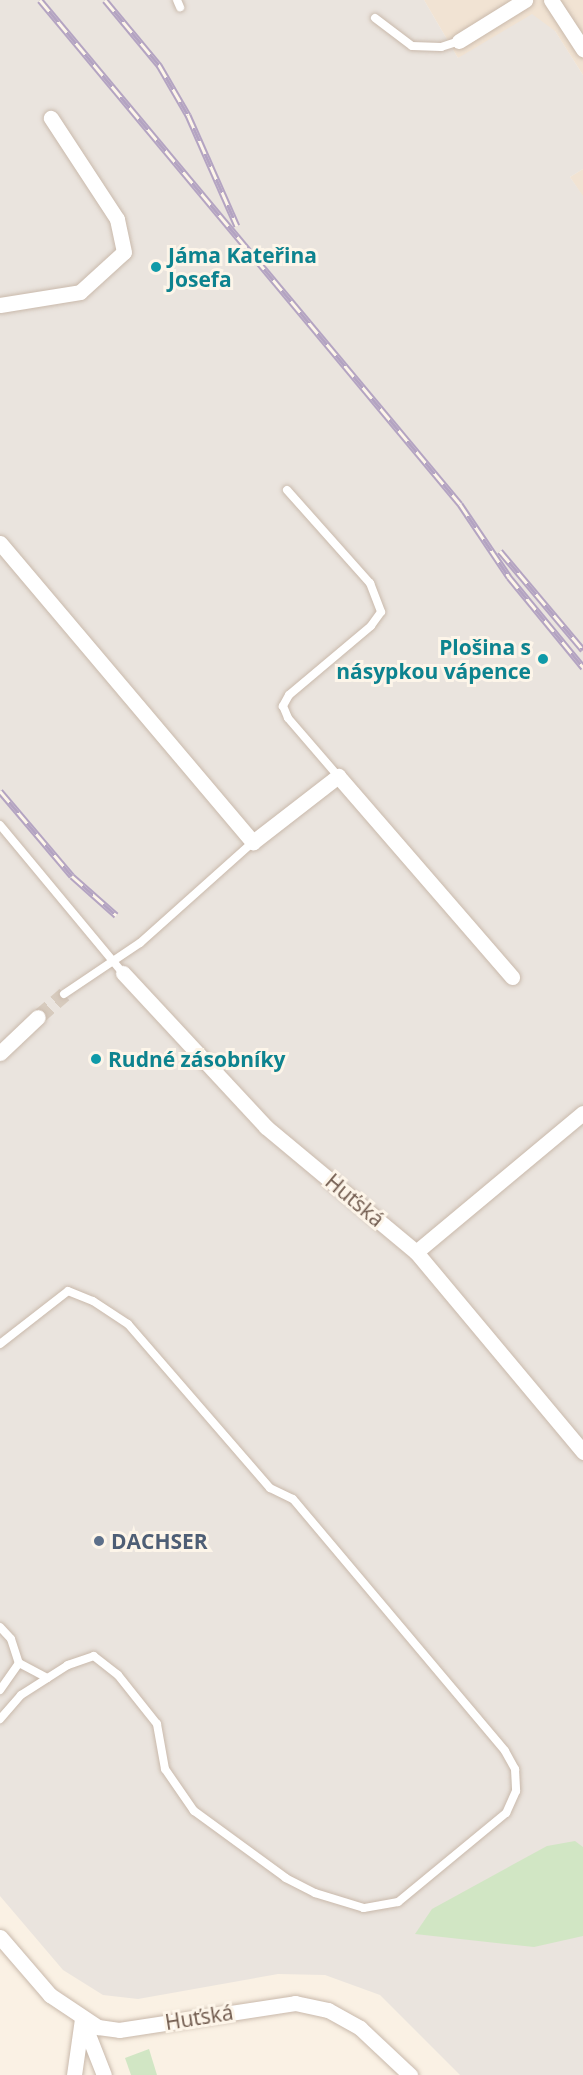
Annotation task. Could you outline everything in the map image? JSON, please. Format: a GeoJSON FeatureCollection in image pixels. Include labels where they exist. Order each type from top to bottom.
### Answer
{"type":"FeatureCollection","features":[{"type":"Feature","properties":{"kind":"street"},"geometry":{"type":"LineString","coordinates":[[459,41],[525,0]]}},
{"type":"Feature","properties":{"kind":"street"},"geometry":{"type":"LineString","coordinates":[[551,0],[583,49]]}},
{"type":"Feature","properties":{"kind":"street"},"geometry":{"type":"LineString","coordinates":[[0,305],[80,292],[124,252],[117,219],[51,118]]}},
{"type":"Feature","properties":{"kind":"street"},"geometry":{"type":"LineString","coordinates":[[0,543],[253,842],[338,776],[512,977]]}},
{"type":"Feature","properties":{"kind":"street","name":"Huťská"},"geometry":{"type":"LineString","coordinates":[[123,973],[267,1126],[416,1252],[583,1452]]}},
{"type":"Feature","properties":{"kind":"street"},"geometry":{"type":"LineString","coordinates":[[0,1053],[38,1017]]}},
{"type":"Feature","properties":{"kind":"street"},"geometry":{"type":"LineString","coordinates":[[416,1252],[583,1113]]}},
{"type":"Feature","properties":{"kind":"street","name":"Huťská"},"geometry":{"type":"LineString","coordinates":[[0,1936],[51,1995],[82,2019],[98,2027],[118,2030],[295,2003],[328,2010],[360,2028],[411,2075]]}},
{"type":"Feature","properties":{"kind":"street"},"geometry":{"type":"LineString","coordinates":[[74,2075],[82,2019]]}},
{"type":"Feature","properties":{"kind":"street"},"geometry":{"type":"LineString","coordinates":[[82,2019],[105,2075]]}},
{"type":"Feature","properties":{"kind":"lane"},"geometry":{"type":"LineString","coordinates":[[375,18],[412,46],[441,47],[459,41]]}},
{"type":"Feature","properties":{"kind":"lane"},"geometry":{"type":"LineString","coordinates":[[287,490],[370,583],[381,612],[371,626],[289,695],[283,706],[288,718],[338,776]]}},
{"type":"Feature","properties":{"kind":"lane","name":"Huťská"},"geometry":{"type":"LineString","coordinates":[[0,825],[123,973]]}},
{"type":"Feature","properties":{"kind":"lane"},"geometry":{"type":"LineString","coordinates":[[64,994],[140,943],[253,842]]}},
{"type":"Feature","properties":{"kind":"lane"},"geometry":{"type":"LineString","coordinates":[[0,1344],[68,1291],[93,1301],[128,1324],[270,1488],[293,1499],[505,1750],[515,1769],[516,1791],[506,1812],[398,1902],[364,1908],[315,1893],[286,1878],[194,1811],[165,1769],[157,1724],[118,1675],[94,1656],[68,1665],[21,1695],[0,1719]]}},
{"type":"Feature","properties":{"kind":"lane"},"geometry":{"type":"LineString","coordinates":[[0,1627],[11,1639],[19,1663],[47,1678]]}},
{"type":"Feature","properties":{"kind":"lane"},"geometry":{"type":"LineString","coordinates":[[0,1690],[19,1663]]}},
{"type":"Feature","properties":{"kind":"shaded area"},"geometry":{"type":"Polygon","coordinates":[[[0,0],[424,0],[458,58],[532,14],[555,31],[583,75],[583,169],[570,177],[583,196],[583,2075],[460,2075],[380,1995],[325,1975],[278,1974],[138,1999],[103,1995],[63,1970],[0,1896],[0,0]]]}},
{"type":"Feature","properties":{"kind":"shaded area"},"geometry":{"type":"Polygon","coordinates":[[[424,0],[583,0],[583,75],[555,31],[458,58],[424,0]]]}},
{"type":"Feature","properties":{"kind":"shaded area"},"geometry":{"type":"Polygon","coordinates":[[[583,169],[583,197],[570,177],[583,169]]]}},
{"type":"Feature","properties":{"kind":"green space"},"geometry":{"type":"Polygon","coordinates":[[[575,1841],[583,1847],[583,1936],[534,1947],[415,1934],[432,1909],[547,1846],[575,1841]]]}},
{"type":"Feature","properties":{"kind":"green space"},"geometry":{"type":"Polygon","coordinates":[[[149,2049],[157,2075],[131,2075],[125,2058],[149,2049]]]}},
{"type":"Feature","properties":{"kind":"tunnel"},"geometry":{"type":"LineString","coordinates":[[38,1017],[64,994]]}},
{"type":"Feature","properties":{"kind":"railway"},"geometry":{"type":"LineString","coordinates":[[40,0],[460,504],[509,577],[583,667]]}},
{"type":"Feature","properties":{"kind":"railway"},"geometry":{"type":"LineString","coordinates":[[105,0],[159,65],[188,115],[237,226]]}},
{"type":"Feature","properties":{"kind":"railway"},"geometry":{"type":"LineString","coordinates":[[500,551],[583,650]]}},
{"type":"Feature","properties":{"kind":"railway"},"geometry":{"type":"LineString","coordinates":[[0,791],[72,876],[116,915]]}},
{"type":"Feature","properties":{"kind":"place","name":"Jáma Kateřina Josefa"},"geometry":{"type":"Point","coordinates":[156,267]}},
{"type":"Feature","properties":{"kind":"place","name":"Plošina s násypkou vápence"},"geometry":{"type":"Point","coordinates":[543,659]}},
{"type":"Feature","properties":{"kind":"place","name":"Rudné zásobníky"},"geometry":{"type":"Point","coordinates":[96,1059]}},
{"type":"Feature","properties":{"kind":"place","name":"DACHSER"},"geometry":{"type":"Point","coordinates":[99,1541]}}]}
